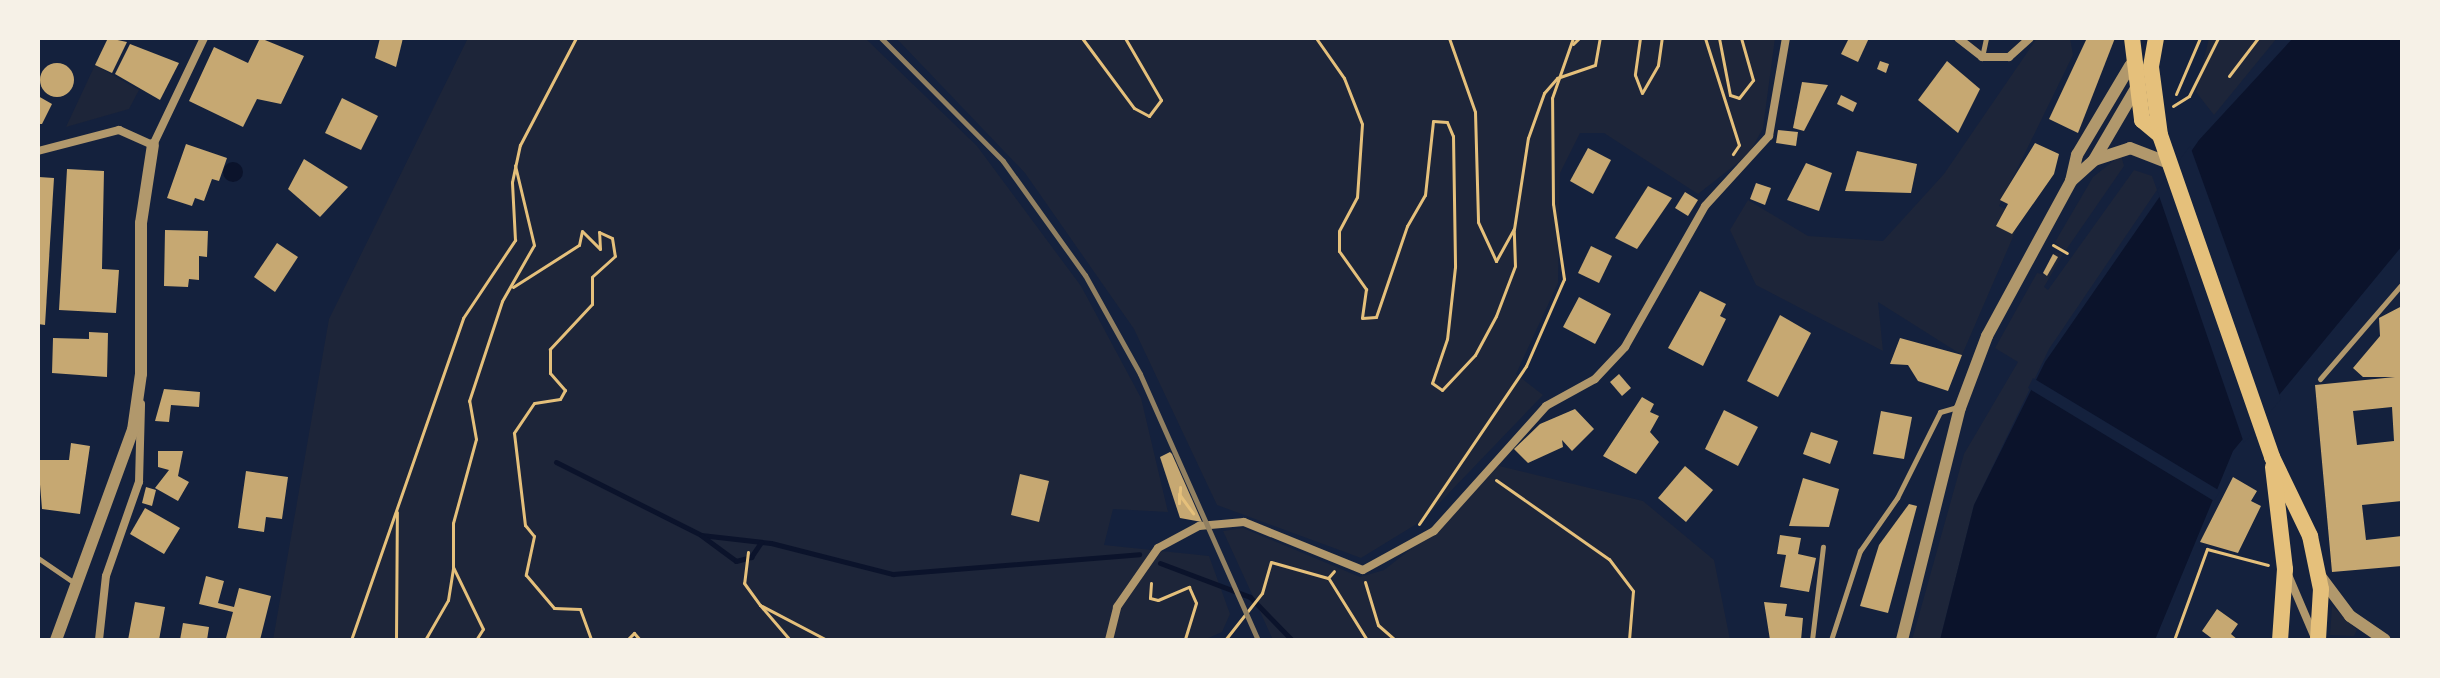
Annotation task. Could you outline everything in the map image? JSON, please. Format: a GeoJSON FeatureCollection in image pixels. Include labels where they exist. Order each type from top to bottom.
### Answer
{"type":"FeatureCollection","features":[{"type":"Feature","properties":{"kind":"main road"},"geometry":{"type":"LineString","coordinates":[[2132,38],[2130,66],[2142,120],[2160,135]]}},
{"type":"Feature","properties":{"kind":"main road"},"geometry":{"type":"LineString","coordinates":[[2156,38],[2151,67],[2160,135],[2272,457],[2301,507],[2320,575],[2317,640]]}},
{"type":"Feature","properties":{"kind":"main road"},"geometry":{"type":"LineString","coordinates":[[2130,66],[2151,67]]}},
{"type":"Feature","properties":{"kind":"main road"},"geometry":{"type":"LineString","coordinates":[[2272,457],[2280,640]]}},
{"type":"Feature","properties":{"kind":"street"},"geometry":{"type":"LineString","coordinates":[[99,640],[106,576],[139,482],[145,434],[139,396],[140,243],[153,145],[204,38]]}},
{"type":"Feature","properties":{"kind":"street"},"geometry":{"type":"LineString","coordinates":[[1109,640],[1117,607],[1148,560],[1199,526],[1244,522],[1338,565],[1363,570],[1434,531],[1546,406],[1595,379],[1625,347],[1705,206],[1732,176],[1750,165],[1769,136],[1786,38]]}},
{"type":"Feature","properties":{"kind":"street"},"geometry":{"type":"LineString","coordinates":[[1958,38],[1982,57],[2009,57],[2030,38]]}},
{"type":"Feature","properties":{"kind":"street"},"geometry":{"type":"LineString","coordinates":[[1902,640],[1960,408],[1987,336],[2071,181],[2077,155],[2130,66]]}},
{"type":"Feature","properties":{"kind":"street"},"geometry":{"type":"LineString","coordinates":[[2071,181],[2094,160],[2151,67]]}},
{"type":"Feature","properties":{"kind":"street"},"geometry":{"type":"LineString","coordinates":[[38,151],[119,130],[153,145]]}},
{"type":"Feature","properties":{"kind":"street"},"geometry":{"type":"LineString","coordinates":[[2094,160],[2130,148],[2169,163]]}},
{"type":"Feature","properties":{"kind":"street"},"geometry":{"type":"LineString","coordinates":[[56,640],[139,396]]}},
{"type":"Feature","properties":{"kind":"street"},"geometry":{"type":"LineString","coordinates":[[2279,567],[2317,640]]}},
{"type":"Feature","properties":{"kind":"street"},"geometry":{"type":"LineString","coordinates":[[2320,575],[2350,616],[2385,640]]}},
{"type":"Feature","properties":{"kind":"lane"},"geometry":{"type":"LineString","coordinates":[[1982,57],[1986,38]]}},
{"type":"Feature","properties":{"kind":"lane"},"geometry":{"type":"LineString","coordinates":[[2320,379],[2402,284]]}},
{"type":"Feature","properties":{"kind":"lane"},"geometry":{"type":"LineString","coordinates":[[1831,640],[1860,551],[1897,498],[1940,412],[1960,408]]}},
{"type":"Feature","properties":{"kind":"lane"},"geometry":{"type":"LineString","coordinates":[[1812,640],[1823,547]]}},
{"type":"Feature","properties":{"kind":"lane"},"geometry":{"type":"LineString","coordinates":[[38,558],[77,584]]}},
{"type":"Feature","properties":{"kind":"path"},"geometry":{"type":"LineString","coordinates":[[351,640],[463,318],[515,240],[514,162],[576,38]]}},
{"type":"Feature","properties":{"kind":"path"},"geometry":{"type":"LineString","coordinates":[[1082,38],[1134,108],[1149,116],[1161,100],[1125,38]]}},
{"type":"Feature","properties":{"kind":"path"},"geometry":{"type":"LineString","coordinates":[[1316,38],[1344,78],[1362,124],[1357,197],[1339,231],[1339,251],[1366,289],[1362,318],[1376,317],[1407,226],[1425,195],[1433,121],[1447,122],[1453,136],[1455,267],[1447,339],[1432,383],[1442,390],[1475,355],[1496,316],[1515,266],[1514,229],[1534,116],[1579,38]]}},
{"type":"Feature","properties":{"kind":"path"},"geometry":{"type":"LineString","coordinates":[[1449,38],[1475,112],[1478,222],[1492,261],[1514,229]]}},
{"type":"Feature","properties":{"kind":"path"},"geometry":{"type":"LineString","coordinates":[[1573,38],[1573,44]]}},
{"type":"Feature","properties":{"kind":"path"},"geometry":{"type":"LineString","coordinates":[[1557,78],[1595,65],[1600,38]]}},
{"type":"Feature","properties":{"kind":"path"},"geometry":{"type":"LineString","coordinates":[[1640,38],[1635,75],[1642,93],[1651,87],[1662,38]]}},
{"type":"Feature","properties":{"kind":"path"},"geometry":{"type":"LineString","coordinates":[[1705,38],[1739,145],[1729,162],[1732,176]]}},
{"type":"Feature","properties":{"kind":"path"},"geometry":{"type":"LineString","coordinates":[[1719,38],[1730,95],[1739,98],[1753,80],[1741,38]]}},
{"type":"Feature","properties":{"kind":"path"},"geometry":{"type":"LineString","coordinates":[[2176,94],[2200,38]]}},
{"type":"Feature","properties":{"kind":"path"},"geometry":{"type":"LineString","coordinates":[[2176,105],[2189,96],[2218,38]]}},
{"type":"Feature","properties":{"kind":"path"},"geometry":{"type":"LineString","coordinates":[[2229,76],[2258,38]]}},
{"type":"Feature","properties":{"kind":"path"},"geometry":{"type":"LineString","coordinates":[[1409,537],[1526,366],[1564,279],[1553,204],[1557,78]]}},
{"type":"Feature","properties":{"kind":"path"},"geometry":{"type":"LineString","coordinates":[[425,640],[448,600],[453,567],[453,523],[476,439],[469,401],[513,287],[534,245],[514,162]]}},
{"type":"Feature","properties":{"kind":"path"},"geometry":{"type":"LineString","coordinates":[[513,287],[579,245],[582,231],[600,249],[599,232],[612,238],[615,256],[592,277],[592,304],[550,349],[550,373],[565,390],[560,399],[534,403],[514,433],[525,525],[534,536],[526,575],[554,608],[580,609],[591,640]]}},
{"type":"Feature","properties":{"kind":"path"},"geometry":{"type":"LineString","coordinates":[[2053,245],[2067,253]]}},
{"type":"Feature","properties":{"kind":"path"},"geometry":{"type":"LineString","coordinates":[[1484,473],[1609,559],[1633,591],[1629,640]]}},
{"type":"Feature","properties":{"kind":"path"},"geometry":{"type":"LineString","coordinates":[[1184,515],[1194,515],[1190,505],[1181,489],[1176,497],[1179,503],[1184,492],[1190,505],[1199,526]]}},
{"type":"Feature","properties":{"kind":"path"},"geometry":{"type":"LineString","coordinates":[[396,640],[397,507]]}},
{"type":"Feature","properties":{"kind":"path"},"geometry":{"type":"LineString","coordinates":[[2174,640],[2207,549],[2279,567]]}},
{"type":"Feature","properties":{"kind":"path"},"geometry":{"type":"LineString","coordinates":[[748,552],[744,583],[760,605],[827,640]]}},
{"type":"Feature","properties":{"kind":"path"},"geometry":{"type":"LineString","coordinates":[[1225,640],[1262,593],[1264,568],[1279,559],[1328,578],[1367,640]]}},
{"type":"Feature","properties":{"kind":"path"},"geometry":{"type":"LineString","coordinates":[[1148,560],[1150,598],[1189,587],[1192,595],[1185,640]]}},
{"type":"Feature","properties":{"kind":"path"},"geometry":{"type":"LineString","coordinates":[[1328,578],[1338,565]]}},
{"type":"Feature","properties":{"kind":"path"},"geometry":{"type":"LineString","coordinates":[[453,567],[483,629],[476,640]]}},
{"type":"Feature","properties":{"kind":"path"},"geometry":{"type":"LineString","coordinates":[[1363,570],[1378,625],[1395,640]]}},
{"type":"Feature","properties":{"kind":"path"},"geometry":{"type":"LineString","coordinates":[[760,605],[760,614],[790,640]]}},
{"type":"Feature","properties":{"kind":"path"},"geometry":{"type":"LineString","coordinates":[[627,640],[634,633],[640,640]]}},
{"type":"Feature","properties":{"kind":"path"},"geometry":{"type":"LineString","coordinates":[[853,640],[929,640]]}},
{"type":"Feature","properties":{"kind":"shaded area"},"geometry":{"type":"Polygon","coordinates":[[[468,38],[865,38],[977,146],[1081,286],[1141,398],[1168,512],[1113,509],[1104,545],[1209,556],[1230,614],[1222,632],[1204,640],[273,640],[329,319],[468,38]]]}},
{"type":"Feature","properties":{"kind":"shaded area"},"geometry":{"type":"Polygon","coordinates":[[[896,38],[1775,38],[1763,128],[1749,154],[1698,194],[1604,133],[1580,133],[1560,173],[1558,283],[1516,374],[1543,395],[1423,520],[1361,558],[1217,505],[1134,329],[1025,173],[896,38]]]}},
{"type":"Feature","properties":{"kind":"shaded area"},"geometry":{"type":"Polygon","coordinates":[[[2037,38],[2070,38],[2073,55],[1999,206],[2022,216],[1962,355],[1878,302],[1883,351],[1756,285],[1730,230],[1748,200],[1808,236],[1883,241],[1944,174],[2037,38]]]}},
{"type":"Feature","properties":{"kind":"shaded area"},"geometry":{"type":"Polygon","coordinates":[[[2209,38],[2277,38],[2214,115],[2196,92],[2209,38]]]}},
{"type":"Feature","properties":{"kind":"shaded area"},"geometry":{"type":"Polygon","coordinates":[[[2293,38],[2402,38],[2402,246],[2233,451],[2155,640],[1940,640],[1974,505],[2045,362],[2199,140],[2293,38]]]}},
{"type":"Feature","properties":{"kind":"shaded area"},"geometry":{"type":"Polygon","coordinates":[[[95,65],[139,90],[129,109],[66,127],[95,65]]]}},
{"type":"Feature","properties":{"kind":"shaded area"},"geometry":{"type":"Polygon","coordinates":[[[2121,155],[2124,166],[2066,250],[2060,247],[2055,242],[2093,177],[2121,155]]]}},
{"type":"Feature","properties":{"kind":"shaded area"},"geometry":{"type":"Polygon","coordinates":[[[233,162],[240,165],[243,172],[240,179],[233,182],[226,179],[223,172],[226,165],[233,162]]]}},
{"type":"Feature","properties":{"kind":"shaded area"},"geometry":{"type":"Polygon","coordinates":[[[2134,170],[2152,176],[2157,190],[2049,349],[1974,505],[1940,640],[1912,640],[1964,454],[2018,362],[1995,348],[2037,273],[2047,275],[2055,252],[2063,254],[2044,287],[2048,290],[2134,170]]]}},
{"type":"Feature","properties":{"kind":"shaded area"},"geometry":{"type":"Polygon","coordinates":[[[1495,465],[1643,501],[1714,560],[1730,640],[1273,640],[1223,531],[1243,528],[1360,577],[1384,570],[1443,524],[1495,465]]]}},
{"type":"Feature","properties":{"kind":"shaded area"},"geometry":{"type":"Polygon","coordinates":[[[2332,606],[2357,630],[2354,636],[2330,635],[2332,606]]]}},
{"type":"Feature","properties":{"kind":"pier"},"geometry":{"type":"Polygon","coordinates":[[[2190,146],[2281,399],[2244,443],[2157,190],[2190,146]]]}},
{"type":"Feature","properties":{"kind":"pier"},"geometry":{"type":"Polygon","coordinates":[[[2033,378],[2220,491],[2214,501],[2028,388],[2033,378]]]}},
{"type":"Feature","properties":{"kind":"building"},"geometry":{"type":"Polygon","coordinates":[[[108,38],[127,42],[112,73],[95,65],[108,38]]]}},
{"type":"Feature","properties":{"kind":"building"},"geometry":{"type":"Polygon","coordinates":[[[260,38],[304,56],[281,104],[257,99],[243,127],[189,101],[214,47],[248,63],[260,38]]]}},
{"type":"Feature","properties":{"kind":"building"},"geometry":{"type":"Polygon","coordinates":[[[380,38],[403,38],[396,67],[375,58],[380,38]]]}},
{"type":"Feature","properties":{"kind":"building"},"geometry":{"type":"Polygon","coordinates":[[[1849,38],[1869,38],[1858,62],[1841,54],[1849,38]]]}},
{"type":"Feature","properties":{"kind":"building"},"geometry":{"type":"Polygon","coordinates":[[[2087,38],[2115,38],[2078,133],[2049,119],[2087,38]]]}},
{"type":"Feature","properties":{"kind":"building"},"geometry":{"type":"Polygon","coordinates":[[[130,44],[179,63],[160,100],[115,74],[130,44]]]}},
{"type":"Feature","properties":{"kind":"building"},"geometry":{"type":"Polygon","coordinates":[[[1880,61],[1889,64],[1886,73],[1877,69],[1880,61]]]}},
{"type":"Feature","properties":{"kind":"building"},"geometry":{"type":"Polygon","coordinates":[[[1947,61],[1980,89],[1958,133],[1918,100],[1947,61]]]}},
{"type":"Feature","properties":{"kind":"building"},"geometry":{"type":"Polygon","coordinates":[[[57,63],[69,68],[74,80],[69,92],[57,97],[45,92],[40,80],[45,68],[57,63]]]}},
{"type":"Feature","properties":{"kind":"building"},"geometry":{"type":"Polygon","coordinates":[[[1802,82],[1828,85],[1804,131],[1793,128],[1802,82]]]}},
{"type":"Feature","properties":{"kind":"building"},"geometry":{"type":"Polygon","coordinates":[[[1841,95],[1857,103],[1853,112],[1837,104],[1841,95]]]}},
{"type":"Feature","properties":{"kind":"building"},"geometry":{"type":"Polygon","coordinates":[[[38,96],[52,104],[42,124],[38,124],[38,96]]]}},
{"type":"Feature","properties":{"kind":"building"},"geometry":{"type":"Polygon","coordinates":[[[342,98],[378,116],[361,150],[325,133],[342,98]]]}},
{"type":"Feature","properties":{"kind":"building"},"geometry":{"type":"Polygon","coordinates":[[[1778,130],[1798,132],[1796,146],[1776,143],[1778,130]]]}},
{"type":"Feature","properties":{"kind":"building"},"geometry":{"type":"Polygon","coordinates":[[[2035,143],[2059,154],[2054,174],[2012,234],[1996,226],[2008,204],[2000,200],[2035,143]]]}},
{"type":"Feature","properties":{"kind":"building"},"geometry":{"type":"Polygon","coordinates":[[[186,144],[227,158],[219,181],[212,179],[204,201],[195,198],[192,206],[167,198],[186,144]]]}},
{"type":"Feature","properties":{"kind":"building"},"geometry":{"type":"Polygon","coordinates":[[[1588,148],[1611,160],[1593,194],[1570,181],[1588,148]]]}},
{"type":"Feature","properties":{"kind":"building"},"geometry":{"type":"Polygon","coordinates":[[[1857,151],[1917,164],[1911,193],[1845,191],[1857,151]]]}},
{"type":"Feature","properties":{"kind":"building"},"geometry":{"type":"Polygon","coordinates":[[[304,159],[348,187],[320,217],[288,189],[304,159]]]}},
{"type":"Feature","properties":{"kind":"building"},"geometry":{"type":"Polygon","coordinates":[[[1806,163],[1832,173],[1819,211],[1787,200],[1806,163]]]}},
{"type":"Feature","properties":{"kind":"building"},"geometry":{"type":"Polygon","coordinates":[[[67,169],[104,171],[102,269],[119,270],[116,313],[59,310],[67,169]]]}},
{"type":"Feature","properties":{"kind":"building"},"geometry":{"type":"Polygon","coordinates":[[[39,177],[54,178],[45,325],[38,324],[39,177]]]}},
{"type":"Feature","properties":{"kind":"building"},"geometry":{"type":"Polygon","coordinates":[[[1756,183],[1771,188],[1765,205],[1750,199],[1756,183]]]}},
{"type":"Feature","properties":{"kind":"building"},"geometry":{"type":"Polygon","coordinates":[[[1648,186],[1672,198],[1637,249],[1615,238],[1648,186]]]}},
{"type":"Feature","properties":{"kind":"building"},"geometry":{"type":"Polygon","coordinates":[[[1685,192],[1698,200],[1688,216],[1675,208],[1685,192]]]}},
{"type":"Feature","properties":{"kind":"building"},"geometry":{"type":"Polygon","coordinates":[[[165,230],[208,231],[207,257],[199,256],[199,280],[189,279],[188,287],[164,286],[165,230]]]}},
{"type":"Feature","properties":{"kind":"building"},"geometry":{"type":"Polygon","coordinates":[[[277,243],[298,257],[275,292],[254,277],[277,243]]]}},
{"type":"Feature","properties":{"kind":"building"},"geometry":{"type":"Polygon","coordinates":[[[1591,246],[1612,256],[1599,283],[1578,273],[1591,246]]]}},
{"type":"Feature","properties":{"kind":"building"},"geometry":{"type":"Polygon","coordinates":[[[2053,254],[2058,257],[2047,276],[2043,273],[2053,254]]]}},
{"type":"Feature","properties":{"kind":"building"},"geometry":{"type":"Polygon","coordinates":[[[1700,291],[1726,304],[1720,316],[1726,319],[1703,366],[1668,348],[1700,291]]]}},
{"type":"Feature","properties":{"kind":"building"},"geometry":{"type":"Polygon","coordinates":[[[1579,297],[1611,314],[1595,344],[1563,327],[1579,297]]]}},
{"type":"Feature","properties":{"kind":"building"},"geometry":{"type":"Polygon","coordinates":[[[2402,306],[2402,501],[2362,505],[2366,540],[2402,536],[2402,566],[2332,572],[2315,385],[2395,377],[2363,377],[2353,368],[2380,336],[2379,318],[2402,306]],[[2392,407],[2353,411],[2357,445],[2394,441],[2392,407]]]}},
{"type":"Feature","properties":{"kind":"building"},"geometry":{"type":"Polygon","coordinates":[[[1780,315],[1811,333],[1778,397],[1747,381],[1780,315]]]}},
{"type":"Feature","properties":{"kind":"building"},"geometry":{"type":"Polygon","coordinates":[[[89,332],[108,333],[107,377],[52,373],[53,338],[89,339],[89,332]]]}},
{"type":"Feature","properties":{"kind":"building"},"geometry":{"type":"Polygon","coordinates":[[[1900,338],[1962,355],[1948,391],[1918,381],[1908,365],[1890,364],[1900,338]]]}},
{"type":"Feature","properties":{"kind":"building"},"geometry":{"type":"Polygon","coordinates":[[[1619,374],[1631,388],[1622,396],[1610,382],[1619,374]]]}},
{"type":"Feature","properties":{"kind":"building"},"geometry":{"type":"Polygon","coordinates":[[[164,389],[200,392],[199,407],[171,405],[169,422],[155,421],[164,389]]]}},
{"type":"Feature","properties":{"kind":"building"},"geometry":{"type":"Polygon","coordinates":[[[1642,397],[1654,404],[1650,412],[1659,416],[1650,432],[1659,442],[1636,474],[1603,456],[1642,397]]]}},
{"type":"Feature","properties":{"kind":"building"},"geometry":{"type":"Polygon","coordinates":[[[1575,409],[1594,429],[1572,451],[1562,440],[1563,447],[1528,463],[1514,449],[1540,424],[1575,409]]]}},
{"type":"Feature","properties":{"kind":"building"},"geometry":{"type":"Polygon","coordinates":[[[1724,410],[1758,427],[1738,466],[1705,449],[1724,410]]]}},
{"type":"Feature","properties":{"kind":"building"},"geometry":{"type":"Polygon","coordinates":[[[1881,411],[1912,417],[1904,459],[1873,454],[1881,411]]]}},
{"type":"Feature","properties":{"kind":"building"},"geometry":{"type":"Polygon","coordinates":[[[1811,432],[1838,441],[1830,464],[1803,454],[1811,432]]]}},
{"type":"Feature","properties":{"kind":"building"},"geometry":{"type":"Polygon","coordinates":[[[71,443],[90,446],[80,514],[42,509],[38,460],[69,460],[71,443]]]}},
{"type":"Feature","properties":{"kind":"building"},"geometry":{"type":"Polygon","coordinates":[[[158,451],[183,451],[178,476],[189,482],[178,501],[155,488],[169,470],[158,467],[158,451]]]}},
{"type":"Feature","properties":{"kind":"building"},"geometry":{"type":"Polygon","coordinates":[[[1170,452],[1202,522],[1180,518],[1160,457],[1170,452]]]}},
{"type":"Feature","properties":{"kind":"building"},"geometry":{"type":"Polygon","coordinates":[[[1685,466],[1713,490],[1686,522],[1658,498],[1685,466]]]}},
{"type":"Feature","properties":{"kind":"building"},"geometry":{"type":"Polygon","coordinates":[[[246,471],[288,477],[282,519],[266,517],[264,532],[238,528],[246,471]]]}},
{"type":"Feature","properties":{"kind":"building"},"geometry":{"type":"Polygon","coordinates":[[[1020,474],[1049,481],[1039,522],[1011,515],[1020,474]]]}},
{"type":"Feature","properties":{"kind":"building"},"geometry":{"type":"Polygon","coordinates":[[[2233,477],[2257,491],[2251,501],[2261,506],[2238,553],[2200,542],[2233,477]]]}},
{"type":"Feature","properties":{"kind":"building"},"geometry":{"type":"Polygon","coordinates":[[[1803,478],[1839,489],[1829,527],[1789,526],[1803,478]]]}},
{"type":"Feature","properties":{"kind":"building"},"geometry":{"type":"Polygon","coordinates":[[[146,487],[156,490],[152,506],[142,503],[146,487]]]}},
{"type":"Feature","properties":{"kind":"building"},"geometry":{"type":"Polygon","coordinates":[[[1909,504],[1917,506],[1888,613],[1860,606],[1879,545],[1909,504]]]}},
{"type":"Feature","properties":{"kind":"building"},"geometry":{"type":"Polygon","coordinates":[[[145,508],[180,528],[164,554],[130,534],[145,508]]]}},
{"type":"Feature","properties":{"kind":"building"},"geometry":{"type":"Polygon","coordinates":[[[1780,535],[1801,538],[1798,554],[1816,558],[1809,592],[1780,587],[1786,555],[1777,554],[1780,535]]]}},
{"type":"Feature","properties":{"kind":"building"},"geometry":{"type":"Polygon","coordinates":[[[206,576],[224,581],[218,603],[234,607],[239,588],[271,596],[260,640],[226,638],[233,612],[199,604],[206,576]]]}},
{"type":"Feature","properties":{"kind":"building"},"geometry":{"type":"Polygon","coordinates":[[[135,602],[165,607],[159,640],[128,640],[135,602]]]}},
{"type":"Feature","properties":{"kind":"building"},"geometry":{"type":"Polygon","coordinates":[[[1764,602],[1787,604],[1785,616],[1803,618],[1801,640],[1770,640],[1764,602]]]}},
{"type":"Feature","properties":{"kind":"building"},"geometry":{"type":"Polygon","coordinates":[[[2217,609],[2238,624],[2231,634],[2238,640],[2214,640],[2202,631],[2217,609]]]}},
{"type":"Feature","properties":{"kind":"building"},"geometry":{"type":"Polygon","coordinates":[[[183,623],[209,627],[207,640],[180,640],[183,623]]]}},
{"type":"Feature","properties":{"kind":"waterway"},"geometry":{"type":"LineString","coordinates":[[556,462],[701,535],[771,543],[893,574],[1139,554]]}},
{"type":"Feature","properties":{"kind":"waterway"},"geometry":{"type":"LineString","coordinates":[[702,536],[736,561],[751,557],[761,542]]}},
{"type":"Feature","properties":{"kind":"waterway"},"geometry":{"type":"LineString","coordinates":[[1160,563],[1250,597],[1292,640]]}},
{"type":"Feature","properties":{"kind":"railway"},"geometry":{"type":"LineString","coordinates":[[881,38],[1003,161],[1085,275],[1140,374],[1258,640]]}}]}
